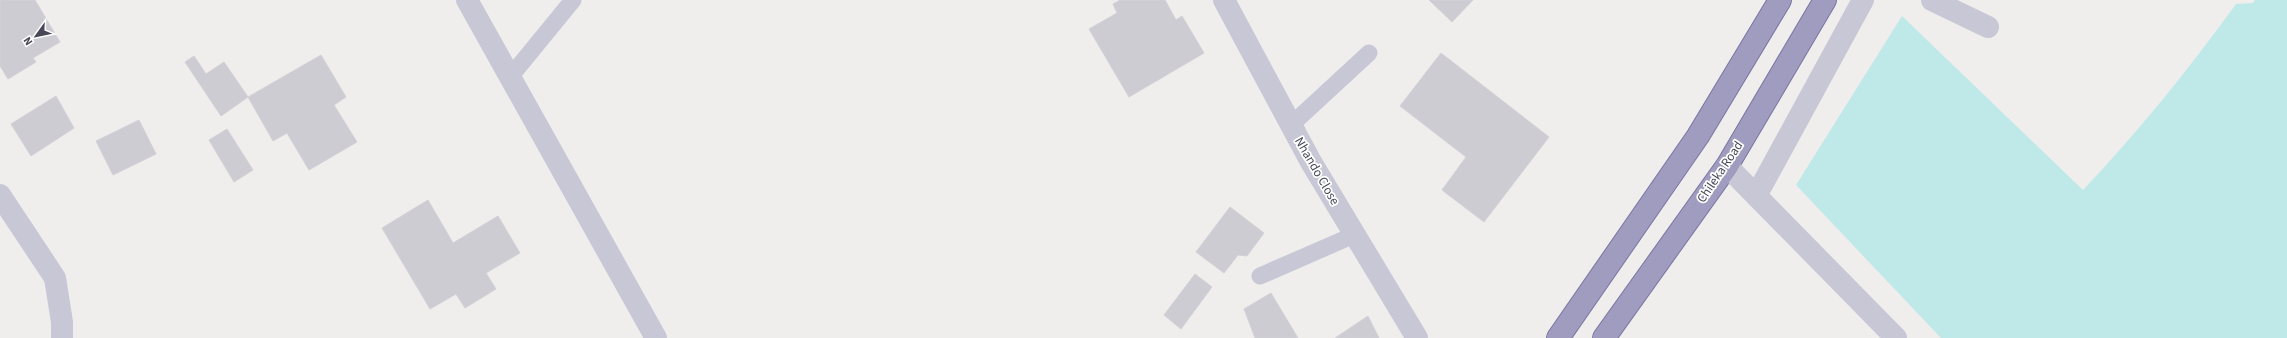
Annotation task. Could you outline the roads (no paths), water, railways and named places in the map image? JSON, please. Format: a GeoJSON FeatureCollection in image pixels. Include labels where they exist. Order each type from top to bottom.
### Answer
{"type":"FeatureCollection","features":[{"type":"Feature","properties":{"kind":"highway"},"geometry":{"type":"LineString","coordinates":[[1558,338],[1698,136],[1780,0]]}},
{"type":"Feature","properties":{"kind":"highway","name":"Chileka Road"},"geometry":{"type":"LineString","coordinates":[[1604,338],[1726,166],[1825,0]]}},
{"type":"Feature","properties":{"kind":"street"},"geometry":{"type":"LineString","coordinates":[[468,0],[656,338]]}},
{"type":"Feature","properties":{"kind":"street","name":"Nhando Close"},"geometry":{"type":"LineString","coordinates":[[1224,0],[1291,125],[1354,235],[1417,338]]}},
{"type":"Feature","properties":{"kind":"street"},"geometry":{"type":"LineString","coordinates":[[1756,196],[1863,0]]}},
{"type":"Feature","properties":{"kind":"street"},"geometry":{"type":"LineString","coordinates":[[1932,0],[1988,27]]}},
{"type":"Feature","properties":{"kind":"street"},"geometry":{"type":"LineString","coordinates":[[1726,166],[1896,338]]}},
{"type":"Feature","properties":{"kind":"street"},"geometry":{"type":"LineString","coordinates":[[0,195],[54,278],[62,322],[62,338]]}},
{"type":"Feature","properties":{"kind":"lane"},"geometry":{"type":"LineString","coordinates":[[510,77],[573,0]]}},
{"type":"Feature","properties":{"kind":"lane"},"geometry":{"type":"LineString","coordinates":[[1291,125],[1369,52]]}},
{"type":"Feature","properties":{"kind":"lane"},"geometry":{"type":"LineString","coordinates":[[1260,276],[1354,235]]}}]}
